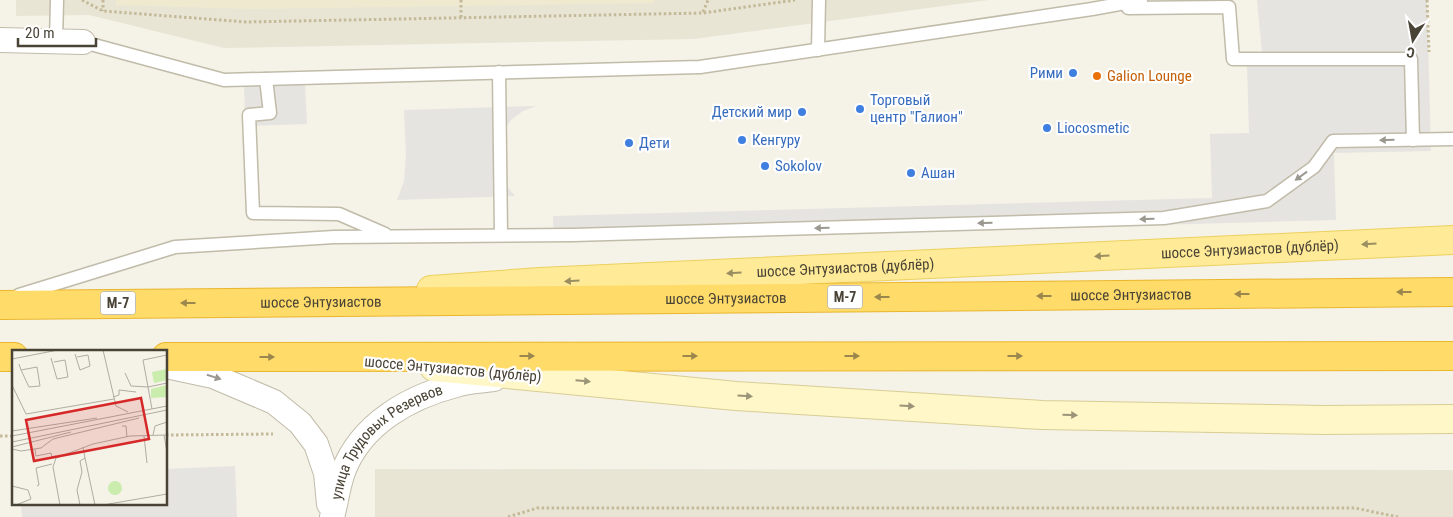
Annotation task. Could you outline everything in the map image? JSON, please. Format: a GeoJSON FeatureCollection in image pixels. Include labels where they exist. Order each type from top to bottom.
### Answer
{"type":"FeatureCollection","features":[{"type":"Feature","properties":{"kind":"highway","name":"шоссе Энтузиастов"},"geometry":{"type":"LineString","coordinates":[[0,303],[1453,292]]}},
{"type":"Feature","properties":{"kind":"highway"},"geometry":{"type":"LineString","coordinates":[[168,357],[1453,356]]}},
{"type":"Feature","properties":{"kind":"main road","name":"шоссе Энтузиастов (дублёр)"},"geometry":{"type":"LineString","coordinates":[[237,302],[540,282],[1453,240]]}},
{"type":"Feature","properties":{"kind":"main road","name":"шоссе Энтузиастов (дублёр)"},"geometry":{"type":"LineString","coordinates":[[321,356],[736,396],[1042,415],[1323,420],[1453,419]]}},
{"type":"Feature","properties":{"kind":"street"},"geometry":{"type":"LineString","coordinates":[[0,40],[83,42]]}},
{"type":"Feature","properties":{"kind":"street","name":"улица Трудовых Резервов"},"geometry":{"type":"LineString","coordinates":[[168,366],[214,376],[274,402],[300,423],[316,444],[319,452],[326,473],[332,517]]}},
{"type":"Feature","properties":{"kind":"street","name":"улица Трудовых Резервов"},"geometry":{"type":"LineString","coordinates":[[332,517],[343,472],[358,444],[378,422],[411,401],[456,384],[517,375]]}},
{"type":"Feature","properties":{"kind":"lane"},"geometry":{"type":"LineString","coordinates":[[56,41],[57,0]]}},
{"type":"Feature","properties":{"kind":"lane"},"geometry":{"type":"LineString","coordinates":[[818,50],[819,0]]}},
{"type":"Feature","properties":{"kind":"lane"},"geometry":{"type":"LineString","coordinates":[[83,42],[224,80],[700,67],[1092,9],[1141,0]]}},
{"type":"Feature","properties":{"kind":"lane"},"geometry":{"type":"LineString","coordinates":[[1092,9],[1229,7],[1233,59],[1412,59],[1413,140]]}},
{"type":"Feature","properties":{"kind":"lane"},"geometry":{"type":"LineString","coordinates":[[499,72],[501,235]]}},
{"type":"Feature","properties":{"kind":"lane"},"geometry":{"type":"LineString","coordinates":[[266,79],[270,112],[249,115],[252,213],[339,214],[390,236]]}},
{"type":"Feature","properties":{"kind":"lane"},"geometry":{"type":"LineString","coordinates":[[0,303],[175,247],[334,236],[573,234],[1164,218],[1267,201],[1314,167],[1333,141],[1453,139]]}},
{"type":"Feature","properties":{"kind":"path"},"geometry":{"type":"LineString","coordinates":[[82,0],[103,12],[246,22],[703,13],[795,0]]}},
{"type":"Feature","properties":{"kind":"path"},"geometry":{"type":"LineString","coordinates":[[103,0],[103,12]]}},
{"type":"Feature","properties":{"kind":"path"},"geometry":{"type":"LineString","coordinates":[[461,0],[461,18]]}},
{"type":"Feature","properties":{"kind":"path"},"geometry":{"type":"LineString","coordinates":[[703,13],[708,0]]}},
{"type":"Feature","properties":{"kind":"path"},"geometry":{"type":"LineString","coordinates":[[168,435],[276,434]]}},
{"type":"Feature","properties":{"kind":"path"},"geometry":{"type":"LineString","coordinates":[[508,517],[537,508],[1355,508],[1398,517]]}},
{"type":"Feature","properties":{"kind":"shaded area"},"geometry":{"type":"Polygon","coordinates":[[[16,0],[989,0],[694,39],[224,48],[89,15],[16,16],[16,0]]]}},
{"type":"Feature","properties":{"kind":"shaded area"},"geometry":{"type":"Polygon","coordinates":[[[116,0],[654,0],[654,3],[248,9],[116,5],[116,0]]]}},
{"type":"Feature","properties":{"kind":"shaded area"},"geometry":{"type":"Polygon","coordinates":[[[1257,0],[1427,0],[1431,151],[1334,153],[1336,220],[554,242],[553,216],[1212,198],[1210,134],[1249,133],[1247,66],[1263,64],[1257,0]]]}},
{"type":"Feature","properties":{"kind":"shaded area"},"geometry":{"type":"Polygon","coordinates":[[[305,84],[307,124],[245,126],[244,86],[305,84]]]}},
{"type":"Feature","properties":{"kind":"shaded area"},"geometry":{"type":"Polygon","coordinates":[[[536,106],[523,111],[511,120],[503,131],[506,185],[515,196],[397,200],[404,181],[406,154],[404,110],[536,106]]]}},
{"type":"Feature","properties":{"kind":"shaded area"},"geometry":{"type":"Polygon","coordinates":[[[235,466],[237,517],[22,517],[21,506],[24,504],[168,504],[168,469],[235,466]]]}},
{"type":"Feature","properties":{"kind":"shaded area"},"geometry":{"type":"Polygon","coordinates":[[[375,469],[1453,470],[1453,517],[375,517],[375,469]]]}},
{"type":"Feature","properties":{"kind":"place","name":"Рими"},"geometry":{"type":"Point","coordinates":[1073,73]}},
{"type":"Feature","properties":{"kind":"place","name":"Galion Lounge"},"geometry":{"type":"Point","coordinates":[1097,76]}},
{"type":"Feature","properties":{"kind":"place","name":"Торговый центр \"Галион\""},"geometry":{"type":"Point","coordinates":[860,109]}},
{"type":"Feature","properties":{"kind":"place","name":"Детский мир"},"geometry":{"type":"Point","coordinates":[802,112]}},
{"type":"Feature","properties":{"kind":"place","name":"Liocosmetic"},"geometry":{"type":"Point","coordinates":[1047,128]}},
{"type":"Feature","properties":{"kind":"place","name":"Кенгуру"},"geometry":{"type":"Point","coordinates":[742,140]}},
{"type":"Feature","properties":{"kind":"place","name":"Дети"},"geometry":{"type":"Point","coordinates":[629,143]}},
{"type":"Feature","properties":{"kind":"place","name":"Sokolov"},"geometry":{"type":"Point","coordinates":[765,166]}},
{"type":"Feature","properties":{"kind":"place","name":"Ашан"},"geometry":{"type":"Point","coordinates":[911,173]}}]}
